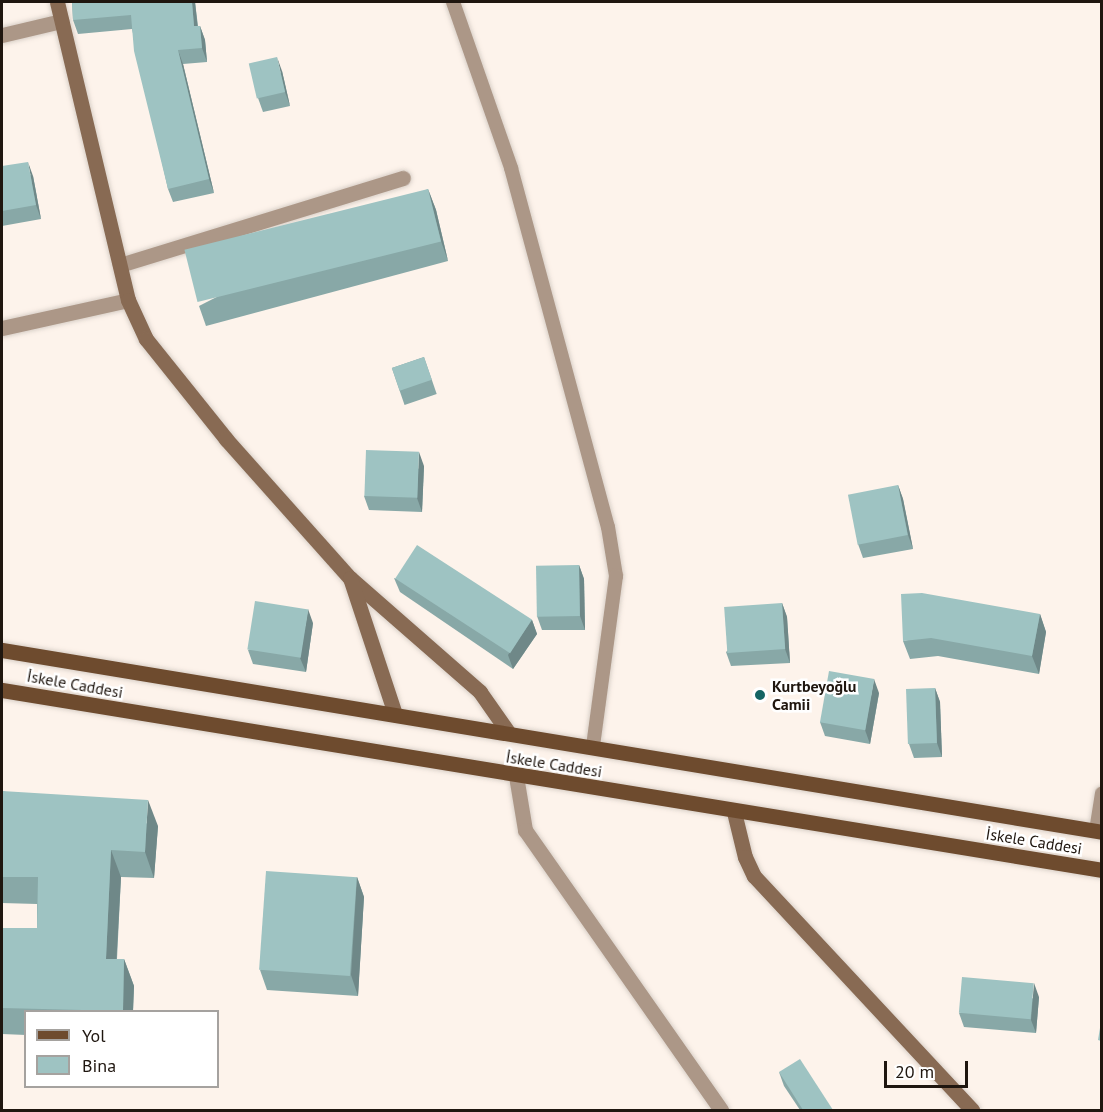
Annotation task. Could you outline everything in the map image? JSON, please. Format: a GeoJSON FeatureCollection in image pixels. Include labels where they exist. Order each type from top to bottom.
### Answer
{"type":"FeatureCollection","features":[{"type":"Feature","properties":{"kind":"main road"},"geometry":{"type":"LineString","coordinates":[[2,650],[1099,831]]}},
{"type":"Feature","properties":{"kind":"main road","name":"İskele Caddesi"},"geometry":{"type":"LineString","coordinates":[[2,690],[735,812],[1101,870]]}},
{"type":"Feature","properties":{"kind":"street"},"geometry":{"type":"LineString","coordinates":[[57,2],[128,300],[153,348],[226,439],[350,578],[480,692],[508,732]]}},
{"type":"Feature","properties":{"kind":"street"},"geometry":{"type":"LineString","coordinates":[[2,35],[61,21]]}},
{"type":"Feature","properties":{"kind":"street"},"geometry":{"type":"LineString","coordinates":[[120,265],[403,178]]}},
{"type":"Feature","properties":{"kind":"street"},"geometry":{"type":"LineString","coordinates":[[2,328],[128,300]]}},
{"type":"Feature","properties":{"kind":"street"},"geometry":{"type":"LineString","coordinates":[[350,578],[395,714]]}},
{"type":"Feature","properties":{"kind":"street"},"geometry":{"type":"LineString","coordinates":[[516,776],[525,830],[721,1110]]}},
{"type":"Feature","properties":{"kind":"street"},"geometry":{"type":"LineString","coordinates":[[735,812],[745,857],[754,876],[972,1110]]}},
{"type":"Feature","properties":{"kind":"lane"},"geometry":{"type":"LineString","coordinates":[[453,2],[511,168],[608,527],[616,576],[593,747]]}},
{"type":"Feature","properties":{"kind":"lane"},"geometry":{"type":"LineString","coordinates":[[1099,831],[1101,793]]}},
{"type":"Feature","properties":{"kind":"building"},"geometry":{"type":"Polygon","coordinates":[[[72,2],[192,2],[194,26],[200,26],[202,48],[178,50],[209,179],[168,189],[134,51],[131,15],[73,20],[72,2]]]}},
{"type":"Feature","properties":{"kind":"building"},"geometry":{"type":"Polygon","coordinates":[[[277,57],[285,92],[257,99],[249,64],[277,57]]]}},
{"type":"Feature","properties":{"kind":"building"},"geometry":{"type":"Polygon","coordinates":[[[28,162],[36,205],[2,211],[2,166],[28,162]]]}},
{"type":"Feature","properties":{"kind":"building"},"geometry":{"type":"Polygon","coordinates":[[[428,189],[441,241],[198,302],[184,250],[428,189]]]}},
{"type":"Feature","properties":{"kind":"building"},"geometry":{"type":"Polygon","coordinates":[[[424,357],[432,380],[400,391],[392,368],[424,357]]]}},
{"type":"Feature","properties":{"kind":"building"},"geometry":{"type":"Polygon","coordinates":[[[366,450],[419,452],[417,498],[364,496],[366,450]]]}},
{"type":"Feature","properties":{"kind":"building"},"geometry":{"type":"Polygon","coordinates":[[[898,485],[908,535],[858,545],[848,495],[898,485]]]}},
{"type":"Feature","properties":{"kind":"building"},"geometry":{"type":"Polygon","coordinates":[[[417,545],[532,620],[510,653],[395,579],[417,545]]]}},
{"type":"Feature","properties":{"kind":"building"},"geometry":{"type":"Polygon","coordinates":[[[579,565],[580,616],[537,617],[536,566],[579,565]]]}},
{"type":"Feature","properties":{"kind":"building"},"geometry":{"type":"Polygon","coordinates":[[[922,593],[1040,614],[1032,656],[931,638],[903,641],[901,594],[922,593]]]}},
{"type":"Feature","properties":{"kind":"building"},"geometry":{"type":"Polygon","coordinates":[[[255,601],[308,609],[301,658],[247,649],[255,601]]]}},
{"type":"Feature","properties":{"kind":"building"},"geometry":{"type":"Polygon","coordinates":[[[782,603],[785,649],[727,653],[724,607],[782,603]]]}},
{"type":"Feature","properties":{"kind":"building"},"geometry":{"type":"Polygon","coordinates":[[[829,671],[874,679],[865,730],[820,722],[829,671]]]}},
{"type":"Feature","properties":{"kind":"building"},"geometry":{"type":"Polygon","coordinates":[[[935,688],[937,743],[908,744],[906,689],[935,688]]]}},
{"type":"Feature","properties":{"kind":"building"},"geometry":{"type":"Polygon","coordinates":[[[2,791],[148,800],[145,852],[111,850],[106,959],[124,959],[123,1010],[2,1008],[2,928],[37,928],[38,877],[2,877],[2,791]]]}},
{"type":"Feature","properties":{"kind":"building"},"geometry":{"type":"Polygon","coordinates":[[[266,871],[357,877],[350,976],[259,970],[266,871]]]}},
{"type":"Feature","properties":{"kind":"building"},"geometry":{"type":"Polygon","coordinates":[[[962,977],[1034,983],[1031,1019],[959,1013],[962,977]]]}},
{"type":"Feature","properties":{"kind":"building"},"geometry":{"type":"Polygon","coordinates":[[[1101,1022],[1101,1041],[1098,1040],[1101,1022]]]}},
{"type":"Feature","properties":{"kind":"building"},"geometry":{"type":"Polygon","coordinates":[[[800,1059],[833,1110],[803,1110],[779,1072],[800,1059]]]}},
{"type":"Feature","properties":{"kind":"place","name":"Kurtbeyoğlu Camii"},"geometry":{"type":"Point","coordinates":[760,695]}}]}
